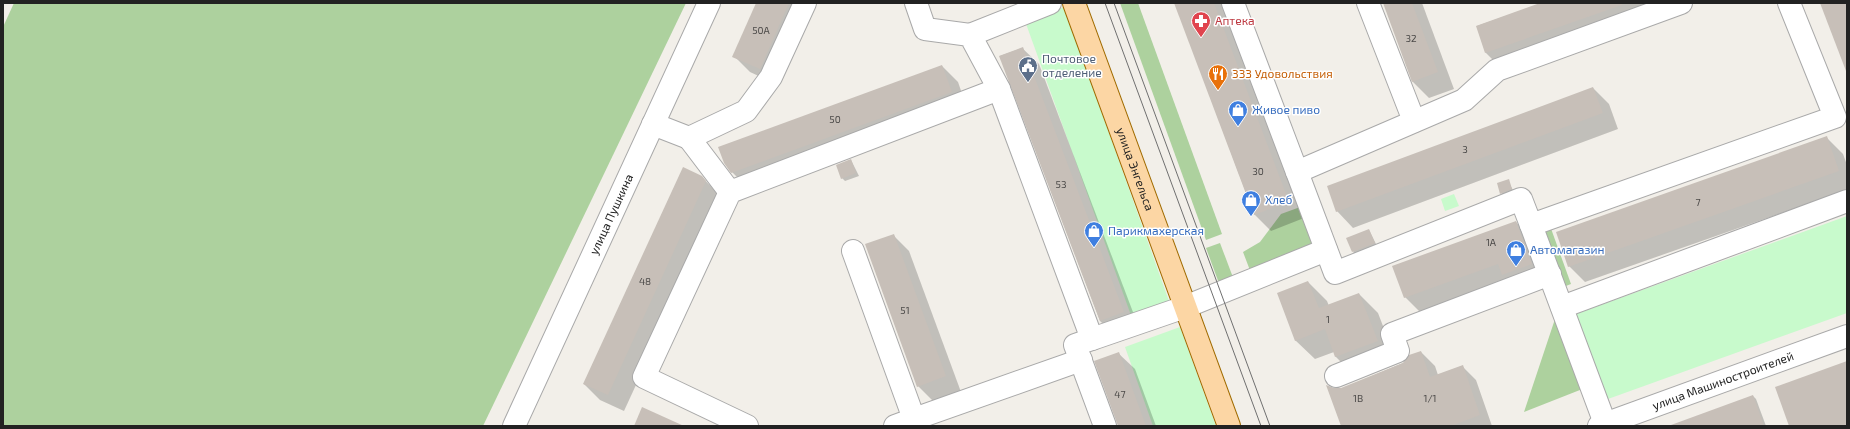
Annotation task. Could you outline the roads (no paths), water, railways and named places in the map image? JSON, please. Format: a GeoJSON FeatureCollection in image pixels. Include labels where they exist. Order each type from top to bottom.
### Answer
{"type":"FeatureCollection","features":[{"type":"Feature","properties":{"kind":"main road","name":"улица Энгельса"},"geometry":{"type":"LineString","coordinates":[[1074,3],[1229,426]]}},
{"type":"Feature","properties":{"kind":"street","name":"улица Пушкина"},"geometry":{"type":"LineString","coordinates":[[514,426],[709,3]]}},
{"type":"Feature","properties":{"kind":"street"},"geometry":{"type":"LineString","coordinates":[[688,138],[746,111],[771,77],[805,3]]}},
{"type":"Feature","properties":{"kind":"street"},"geometry":{"type":"LineString","coordinates":[[916,3],[925,29],[970,35],[1050,3]]}},
{"type":"Feature","properties":{"kind":"street"},"geometry":{"type":"LineString","coordinates":[[1233,3],[1335,273],[1522,199],[1562,307],[1603,425]]}},
{"type":"Feature","properties":{"kind":"street"},"geometry":{"type":"LineString","coordinates":[[1368,3],[1414,122]]}},
{"type":"Feature","properties":{"kind":"street"},"geometry":{"type":"LineString","coordinates":[[1297,172],[1464,100],[1497,70],[1681,3]]}},
{"type":"Feature","properties":{"kind":"street"},"geometry":{"type":"LineString","coordinates":[[1531,225],[1835,117],[1788,3]]}},
{"type":"Feature","properties":{"kind":"street"},"geometry":{"type":"LineString","coordinates":[[970,35],[999,89],[1092,339]]}},
{"type":"Feature","properties":{"kind":"street"},"geometry":{"type":"LineString","coordinates":[[747,426],[644,377],[730,192],[999,89]]}},
{"type":"Feature","properties":{"kind":"street"},"geometry":{"type":"LineString","coordinates":[[653,124],[688,138],[730,192]]}},
{"type":"Feature","properties":{"kind":"street"},"geometry":{"type":"LineString","coordinates":[[1562,307],[1847,202]]}},
{"type":"Feature","properties":{"kind":"street"},"geometry":{"type":"LineString","coordinates":[[1105,426],[1075,345],[1186,307],[1326,250]]}},
{"type":"Feature","properties":{"kind":"street"},"geometry":{"type":"LineString","coordinates":[[853,251],[904,423],[1081,360]]}},
{"type":"Feature","properties":{"kind":"street"},"geometry":{"type":"LineString","coordinates":[[1336,376],[1398,351],[1392,334],[1550,274]]}},
{"type":"Feature","properties":{"kind":"street","name":"улица Машиностроителей"},"geometry":{"type":"LineString","coordinates":[[1603,425],[1847,336]]}},
{"type":"Feature","properties":{"kind":"tram line"},"geometry":{"type":"LineString","coordinates":[[1105,3],[1261,426]]}},
{"type":"Feature","properties":{"kind":"tram line"},"geometry":{"type":"LineString","coordinates":[[1114,3],[1270,426]]}},
{"type":"Feature","properties":{"kind":"place","name":"Аптека"},"geometry":{"type":"Point","coordinates":[1201,38]}},
{"type":"Feature","properties":{"kind":"place","name":"Почтовое отделение"},"geometry":{"type":"Point","coordinates":[1028,83]}},
{"type":"Feature","properties":{"kind":"place","name":"333 Удовольствия"},"geometry":{"type":"Point","coordinates":[1218,91]}},
{"type":"Feature","properties":{"kind":"place","name":"Живое пиво"},"geometry":{"type":"Point","coordinates":[1238,127]}},
{"type":"Feature","properties":{"kind":"place","name":"Хлеб"},"geometry":{"type":"Point","coordinates":[1251,217]}},
{"type":"Feature","properties":{"kind":"place","name":"Парикмахерская"},"geometry":{"type":"Point","coordinates":[1094,248]}},
{"type":"Feature","properties":{"kind":"place","name":"Автомагазин"},"geometry":{"type":"Point","coordinates":[1516,267]}}]}
